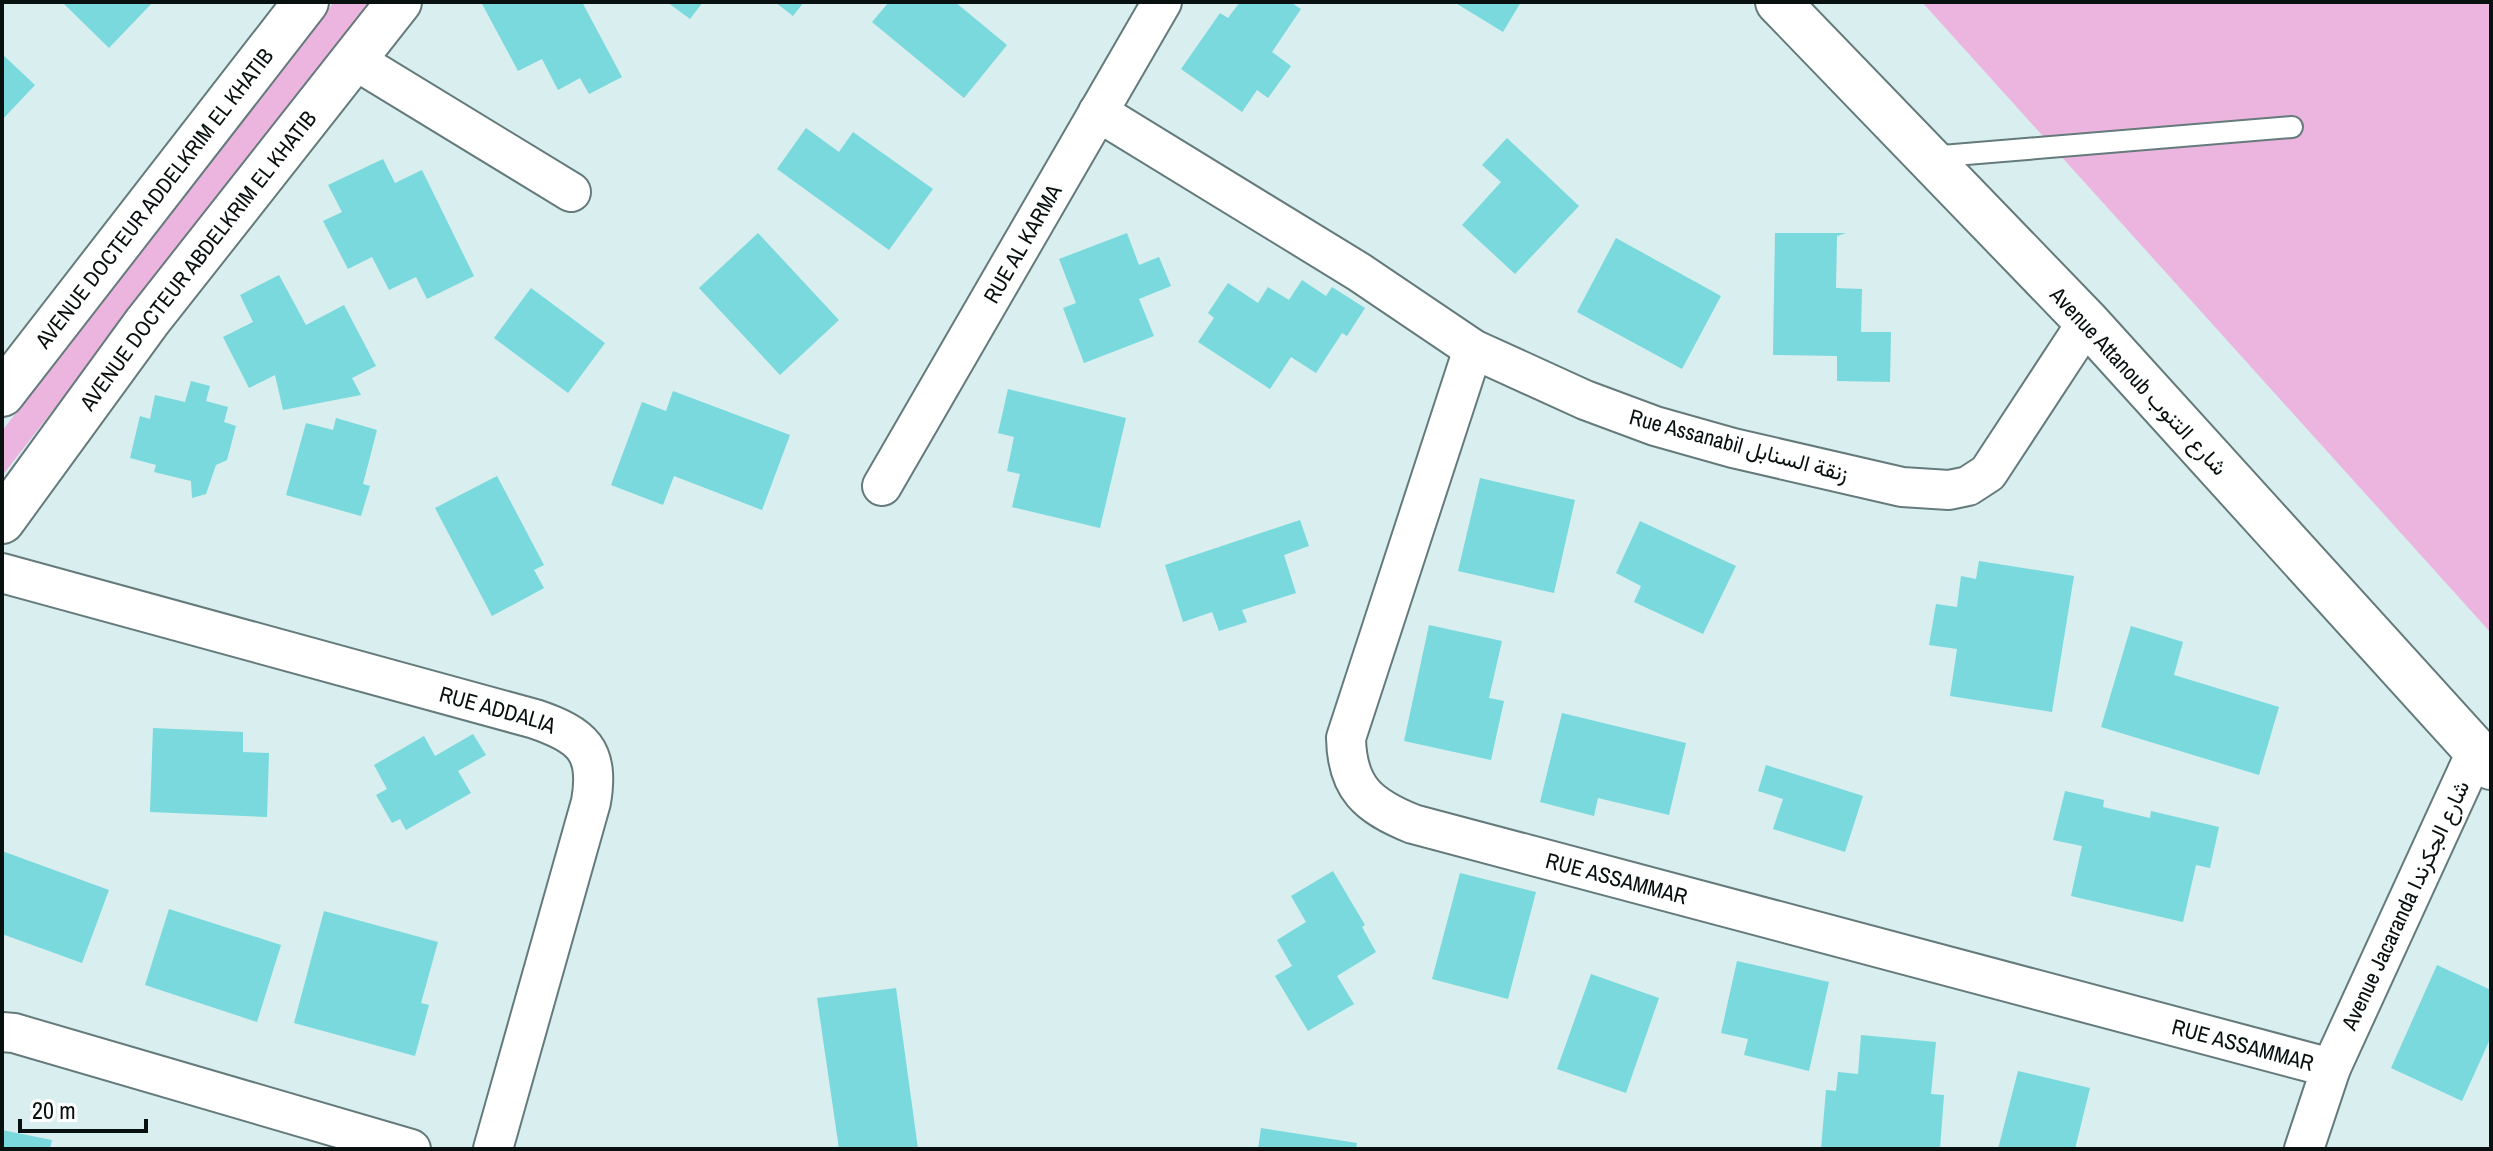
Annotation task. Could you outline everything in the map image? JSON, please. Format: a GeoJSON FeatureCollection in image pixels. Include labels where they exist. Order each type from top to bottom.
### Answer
{"type":"FeatureCollection","features":[{"type":"Feature","properties":{"kind":"main road","name":"AVENUE DOCTEUR ADDELKRIM EL KHATIB"},"geometry":{"type":"LineString","coordinates":[[2,394],[306,2]]}},
{"type":"Feature","properties":{"kind":"main road","name":"AVENUE DOCTEUR ABDELKRIM EL KHATIB"},"geometry":{"type":"LineString","coordinates":[[2,521],[147,322],[399,2]]}},
{"type":"Feature","properties":{"kind":"main road","name":"Avenue Attanoub شارع التنوب"},"geometry":{"type":"LineString","coordinates":[[1778,2],[2087,322],[2483,759]]}},
{"type":"Feature","properties":{"kind":"street","name":"RUE AL KARMA"},"geometry":{"type":"LineString","coordinates":[[882,486],[1162,2]]}},
{"type":"Feature","properties":{"kind":"street"},"geometry":{"type":"LineString","coordinates":[[353,59],[571,192]]}},
{"type":"Feature","properties":{"kind":"street","name":"Rue Assanabil زنقة السنابل"},"geometry":{"type":"LineString","coordinates":[[1098,112],[1359,272],[1473,349],[1585,400],[1655,426],[1733,448],[1933,492],[1968,486],[1988,473],[2087,322]]}},
{"type":"Feature","properties":{"kind":"street","name":"RUE ASSAMMAR"},"geometry":{"type":"LineString","coordinates":[[1473,349],[1346,738],[1347,768],[1357,787],[1373,803],[1391,816],[1428,828],[2331,1068]]}},
{"type":"Feature","properties":{"kind":"street","name":"RUE ADDALIA"},"geometry":{"type":"LineString","coordinates":[[2,573],[535,719],[559,727],[587,750],[593,763],[595,780],[591,802],[493,1149]]}},
{"type":"Feature","properties":{"kind":"street","name":"Avenue Jacaranda شارع الجكرندا"},"geometry":{"type":"LineString","coordinates":[[2304,1149],[2331,1068],[2483,759]]}},
{"type":"Feature","properties":{"kind":"street"},"geometry":{"type":"LineString","coordinates":[[2,1032],[411,1149]]}},
{"type":"Feature","properties":{"kind":"lane"},"geometry":{"type":"LineString","coordinates":[[1927,158],[2292,127]]}},
{"type":"Feature","properties":{"kind":"shaded area"},"geometry":{"type":"Polygon","coordinates":[[[334,2],[369,2],[2,476],[2,431],[334,2]]]}},
{"type":"Feature","properties":{"kind":"shaded area"},"geometry":{"type":"Polygon","coordinates":[[[1922,2],[2491,2],[2491,633],[1922,2]]]}},
{"type":"Feature","properties":{"kind":"building"},"geometry":{"type":"Polygon","coordinates":[[[62,2],[153,2],[109,48],[62,2]]]}},
{"type":"Feature","properties":{"kind":"building"},"geometry":{"type":"Polygon","coordinates":[[[481,2],[582,2],[622,77],[589,94],[580,78],[558,90],[542,59],[518,71],[481,2]]]}},
{"type":"Feature","properties":{"kind":"building"},"geometry":{"type":"Polygon","coordinates":[[[667,2],[703,2],[690,19],[667,2]]]}},
{"type":"Feature","properties":{"kind":"building"},"geometry":{"type":"Polygon","coordinates":[[[775,2],[804,2],[793,16],[775,2]]]}},
{"type":"Feature","properties":{"kind":"building"},"geometry":{"type":"Polygon","coordinates":[[[889,2],[955,2],[1007,45],[964,98],[872,22],[889,2]]]}},
{"type":"Feature","properties":{"kind":"building"},"geometry":{"type":"Polygon","coordinates":[[[1240,2],[1290,2],[1301,9],[1272,52],[1291,66],[1268,98],[1257,90],[1242,112],[1181,69],[1220,13],[1228,18],[1240,2]]]}},
{"type":"Feature","properties":{"kind":"building"},"geometry":{"type":"Polygon","coordinates":[[[1454,2],[1521,2],[1503,32],[1454,2]]]}},
{"type":"Feature","properties":{"kind":"building"},"geometry":{"type":"Polygon","coordinates":[[[2,54],[35,85],[2,120],[2,54]]]}},
{"type":"Feature","properties":{"kind":"building"},"geometry":{"type":"Polygon","coordinates":[[[806,128],[839,152],[853,132],[933,189],[889,250],[777,169],[806,128]]]}},
{"type":"Feature","properties":{"kind":"building"},"geometry":{"type":"Polygon","coordinates":[[[1507,138],[1579,206],[1515,274],[1462,225],[1501,182],[1482,165],[1507,138]]]}},
{"type":"Feature","properties":{"kind":"building"},"geometry":{"type":"Polygon","coordinates":[[[383,159],[395,183],[422,170],[474,276],[427,299],[416,277],[389,290],[372,257],[348,269],[323,221],[342,212],[328,185],[383,159]]]}},
{"type":"Feature","properties":{"kind":"building"},"geometry":{"type":"Polygon","coordinates":[[[758,233],[839,320],[780,375],[699,288],[758,233]]]}},
{"type":"Feature","properties":{"kind":"building"},"geometry":{"type":"Polygon","coordinates":[[[1127,233],[1139,265],[1159,257],[1171,286],[1139,299],[1154,336],[1084,363],[1063,308],[1076,303],[1059,259],[1127,233]]]}},
{"type":"Feature","properties":{"kind":"building"},"geometry":{"type":"Polygon","coordinates":[[[1775,233],[1846,233],[1837,236],[1836,288],[1862,289],[1861,332],[1891,332],[1890,382],[1837,381],[1837,356],[1773,355],[1775,233]]]}},
{"type":"Feature","properties":{"kind":"building"},"geometry":{"type":"Polygon","coordinates":[[[1616,238],[1721,296],[1682,369],[1577,312],[1616,238]]]}},
{"type":"Feature","properties":{"kind":"building"},"geometry":{"type":"Polygon","coordinates":[[[279,275],[306,325],[344,305],[376,366],[352,378],[361,395],[283,410],[275,375],[249,388],[223,337],[253,322],[240,295],[279,275]]]}},
{"type":"Feature","properties":{"kind":"building"},"geometry":{"type":"Polygon","coordinates":[[[1302,280],[1326,296],[1332,287],[1365,308],[1347,336],[1342,333],[1316,373],[1291,357],[1270,389],[1198,342],[1214,318],[1208,313],[1228,283],[1258,303],[1268,287],[1289,300],[1302,280]]]}},
{"type":"Feature","properties":{"kind":"building"},"geometry":{"type":"Polygon","coordinates":[[[531,288],[605,343],[568,393],[494,338],[531,288]]]}},
{"type":"Feature","properties":{"kind":"building"},"geometry":{"type":"Polygon","coordinates":[[[191,381],[210,386],[206,401],[228,407],[224,422],[236,426],[227,460],[216,465],[206,494],[192,498],[191,481],[154,472],[156,465],[130,458],[140,416],[150,419],[155,395],[185,402],[191,381]]]}},
{"type":"Feature","properties":{"kind":"building"},"geometry":{"type":"Polygon","coordinates":[[[1008,389],[1126,418],[1100,528],[1012,507],[1020,474],[1007,471],[1014,437],[998,433],[1008,389]]]}},
{"type":"Feature","properties":{"kind":"building"},"geometry":{"type":"Polygon","coordinates":[[[673,391],[790,435],[762,510],[674,476],[663,505],[611,485],[642,402],[666,411],[673,391]]]}},
{"type":"Feature","properties":{"kind":"building"},"geometry":{"type":"Polygon","coordinates":[[[336,418],[377,430],[363,484],[370,486],[361,516],[286,495],[306,423],[333,430],[336,418]]]}},
{"type":"Feature","properties":{"kind":"building"},"geometry":{"type":"Polygon","coordinates":[[[497,476],[544,565],[534,570],[544,588],[492,616],[435,508],[497,476]]]}},
{"type":"Feature","properties":{"kind":"building"},"geometry":{"type":"Polygon","coordinates":[[[1480,478],[1575,500],[1554,593],[1458,571],[1480,478]]]}},
{"type":"Feature","properties":{"kind":"building"},"geometry":{"type":"Polygon","coordinates":[[[1300,520],[1309,546],[1284,555],[1296,593],[1242,610],[1247,622],[1219,631],[1212,612],[1183,622],[1165,565],[1300,520]]]}},
{"type":"Feature","properties":{"kind":"building"},"geometry":{"type":"Polygon","coordinates":[[[1640,521],[1736,566],[1703,634],[1634,602],[1641,586],[1616,573],[1640,521]]]}},
{"type":"Feature","properties":{"kind":"building"},"geometry":{"type":"Polygon","coordinates":[[[1979,561],[2074,576],[2052,712],[1950,696],[1957,649],[1929,645],[1936,604],[1957,607],[1961,576],[1976,579],[1979,561]]]}},
{"type":"Feature","properties":{"kind":"building"},"geometry":{"type":"Polygon","coordinates":[[[1429,625],[1502,641],[1489,698],[1504,701],[1491,760],[1404,741],[1429,625]]]}},
{"type":"Feature","properties":{"kind":"building"},"geometry":{"type":"Polygon","coordinates":[[[2131,626],[2183,642],[2174,675],[2279,707],[2259,775],[2101,727],[2131,626]]]}},
{"type":"Feature","properties":{"kind":"building"},"geometry":{"type":"Polygon","coordinates":[[[1562,713],[1686,743],[1669,815],[1598,798],[1594,816],[1540,802],[1562,713]]]}},
{"type":"Feature","properties":{"kind":"building"},"geometry":{"type":"Polygon","coordinates":[[[153,728],[243,732],[243,752],[269,753],[267,817],[150,812],[153,728]]]}},
{"type":"Feature","properties":{"kind":"building"},"geometry":{"type":"Polygon","coordinates":[[[473,734],[486,755],[458,771],[471,793],[406,830],[400,819],[392,823],[376,795],[387,789],[374,765],[424,736],[435,756],[473,734]]]}},
{"type":"Feature","properties":{"kind":"building"},"geometry":{"type":"Polygon","coordinates":[[[1766,765],[1863,796],[1845,852],[1773,829],[1783,799],[1758,791],[1766,765]]]}},
{"type":"Feature","properties":{"kind":"building"},"geometry":{"type":"Polygon","coordinates":[[[2065,791],[2104,800],[2103,807],[2150,818],[2151,811],[2219,827],[2210,868],[2196,865],[2183,922],[2071,896],[2082,846],[2053,840],[2065,791]]]}},
{"type":"Feature","properties":{"kind":"building"},"geometry":{"type":"Polygon","coordinates":[[[2,851],[109,890],[82,963],[2,934],[2,851]]]}},
{"type":"Feature","properties":{"kind":"building"},"geometry":{"type":"Polygon","coordinates":[[[1333,871],[1365,925],[1362,927],[1376,952],[1337,976],[1354,1004],[1308,1031],[1275,976],[1292,966],[1277,940],[1306,922],[1291,896],[1333,871]]]}},
{"type":"Feature","properties":{"kind":"building"},"geometry":{"type":"Polygon","coordinates":[[[1460,873],[1536,892],[1508,999],[1432,979],[1460,873]]]}},
{"type":"Feature","properties":{"kind":"building"},"geometry":{"type":"Polygon","coordinates":[[[169,909],[281,945],[257,1022],[145,985],[169,909]]]}},
{"type":"Feature","properties":{"kind":"building"},"geometry":{"type":"Polygon","coordinates":[[[324,911],[438,942],[421,1003],[429,1005],[415,1056],[294,1023],[324,911]]]}},
{"type":"Feature","properties":{"kind":"building"},"geometry":{"type":"Polygon","coordinates":[[[1737,961],[1829,982],[1809,1071],[1744,1055],[1748,1039],[1721,1033],[1737,961]]]}},
{"type":"Feature","properties":{"kind":"building"},"geometry":{"type":"Polygon","coordinates":[[[2437,965],[2491,990],[2491,1037],[2462,1101],[2391,1068],[2437,965]]]}},
{"type":"Feature","properties":{"kind":"building"},"geometry":{"type":"Polygon","coordinates":[[[1591,974],[1659,998],[1626,1093],[1557,1069],[1591,974]]]}},
{"type":"Feature","properties":{"kind":"building"},"geometry":{"type":"Polygon","coordinates":[[[896,988],[918,1149],[839,1149],[817,998],[896,988]]]}},
{"type":"Feature","properties":{"kind":"building"},"geometry":{"type":"Polygon","coordinates":[[[1861,1035],[1936,1042],[1931,1094],[1944,1095],[1940,1149],[1821,1149],[1826,1090],[1836,1091],[1838,1072],[1858,1074],[1861,1035]]]}},
{"type":"Feature","properties":{"kind":"building"},"geometry":{"type":"Polygon","coordinates":[[[2018,1071],[2090,1088],[2075,1149],[1998,1149],[2018,1071]]]}},
{"type":"Feature","properties":{"kind":"building"},"geometry":{"type":"Polygon","coordinates":[[[1261,1128],[1357,1143],[1356,1149],[1258,1149],[1261,1128]]]}},
{"type":"Feature","properties":{"kind":"building"},"geometry":{"type":"Polygon","coordinates":[[[2,1130],[52,1140],[50,1149],[2,1149],[2,1130]]]}}]}
